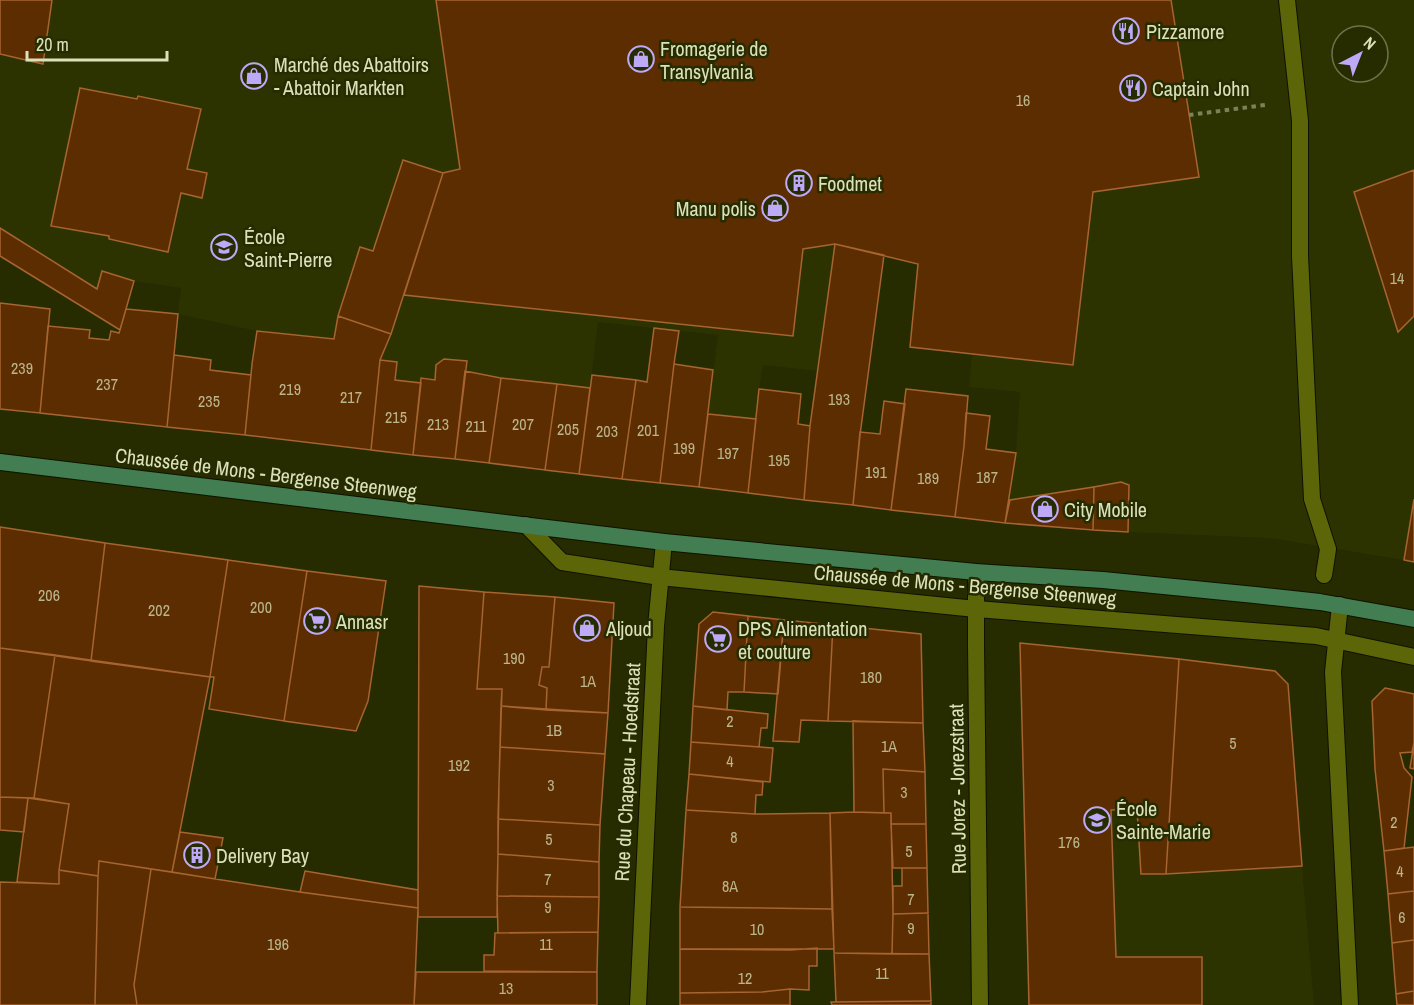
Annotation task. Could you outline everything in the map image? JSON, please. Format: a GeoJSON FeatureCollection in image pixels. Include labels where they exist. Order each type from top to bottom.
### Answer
{"type":"FeatureCollection","features":[{"type":"Feature","properties":{"kind":"main road","name":"Chaussée de Mons - Bergense Steenweg"},"geometry":{"type":"LineString","coordinates":[[0,462],[664,542],[976,572],[1115,581],[1255,595],[1340,605],[1414,619]]}},
{"type":"Feature","properties":{"kind":"street"},"geometry":{"type":"LineString","coordinates":[[1287,0],[1300,121],[1300,256],[1312,499],[1328,549],[1324,574]]}},
{"type":"Feature","properties":{"kind":"street","name":"Chaussée de Mons - Bergense Steenweg"},"geometry":{"type":"LineString","coordinates":[[526,525],[562,562],[660,577],[976,609],[1316,636],[1414,657]]}},
{"type":"Feature","properties":{"kind":"street","name":"Rue du Chapeau - Hoedstraat"},"geometry":{"type":"LineString","coordinates":[[638,1005],[656,626],[664,542]]}},
{"type":"Feature","properties":{"kind":"street","name":"Rue Jorez - Jorezstraat"},"geometry":{"type":"LineString","coordinates":[[976,572],[980,1005]]}},
{"type":"Feature","properties":{"kind":"street"},"geometry":{"type":"LineString","coordinates":[[1340,605],[1333,672],[1350,1005]]}},
{"type":"Feature","properties":{"kind":"path"},"geometry":{"type":"LineString","coordinates":[[1189,115],[1298,101]]}},
{"type":"Feature","properties":{"kind":"shaded area"},"geometry":{"type":"Polygon","coordinates":[[[0,0],[1414,0],[1414,499],[1404,560],[1270,538],[1128,532],[1129,485],[1121,482],[1010,500],[1020,392],[969,387],[972,354],[910,347],[918,264],[836,244],[818,371],[763,365],[748,493],[699,487],[718,335],[598,322],[590,388],[501,378],[465,371],[455,459],[371,450],[380,360],[391,334],[338,317],[323,444],[245,435],[257,331],[178,314],[181,288],[134,281],[103,272],[97,289],[0,228],[0,0]]]}},
{"type":"Feature","properties":{"kind":"shaded area","name":"École Sainte-Marie"},"geometry":{"type":"Polygon","coordinates":[[[1020,643],[1179,659],[1302,866],[1314,1005],[1029,1005],[1020,643]]]}},
{"type":"Feature","properties":{"kind":"building"},"geometry":{"type":"Polygon","coordinates":[[[0,0],[52,0],[43,64],[0,54],[0,0]]]}},
{"type":"Feature","properties":{"kind":"building","name":"Foodmet"},"geometry":{"type":"Polygon","coordinates":[[[436,0],[1171,0],[1199,177],[1093,192],[1073,365],[910,347],[918,264],[835,244],[803,249],[793,336],[404,295],[443,173],[460,169],[436,0]]]}},
{"type":"Feature","properties":{"kind":"building"},"geometry":{"type":"Polygon","coordinates":[[[80,88],[137,99],[138,96],[201,109],[187,169],[207,173],[202,198],[181,193],[168,252],[109,239],[109,236],[51,226],[80,88]]]}},
{"type":"Feature","properties":{"kind":"building"},"geometry":{"type":"Polygon","coordinates":[[[403,160],[443,173],[391,334],[338,316],[360,247],[373,251],[403,160]]]}},
{"type":"Feature","properties":{"kind":"building"},"geometry":{"type":"Polygon","coordinates":[[[1414,170],[1414,316],[1398,332],[1354,192],[1414,170]]]}},
{"type":"Feature","properties":{"kind":"building"},"geometry":{"type":"Polygon","coordinates":[[[0,228],[97,289],[102,271],[134,281],[120,330],[0,256],[0,228]]]}},
{"type":"Feature","properties":{"kind":"building"},"geometry":{"type":"Polygon","coordinates":[[[835,244],[884,255],[853,505],[804,500],[810,426],[835,244]]]}},
{"type":"Feature","properties":{"kind":"building"},"geometry":{"type":"Polygon","coordinates":[[[0,303],[50,309],[40,413],[0,409],[0,303]]]}},
{"type":"Feature","properties":{"kind":"building"},"geometry":{"type":"Polygon","coordinates":[[[126,309],[178,314],[167,427],[40,413],[48,326],[90,330],[89,338],[109,340],[111,331],[119,333],[126,309]]]}},
{"type":"Feature","properties":{"kind":"building"},"geometry":{"type":"Polygon","coordinates":[[[338,316],[391,334],[380,360],[371,450],[245,435],[257,331],[334,339],[338,316]]]}},
{"type":"Feature","properties":{"kind":"building"},"geometry":{"type":"Polygon","coordinates":[[[654,328],[679,331],[660,483],[622,479],[636,380],[647,382],[654,328]]]}},
{"type":"Feature","properties":{"kind":"building"},"geometry":{"type":"Polygon","coordinates":[[[174,355],[211,360],[210,370],[251,375],[245,435],[167,427],[174,355]]]}},
{"type":"Feature","properties":{"kind":"building"},"geometry":{"type":"Polygon","coordinates":[[[444,359],[467,361],[455,459],[413,455],[421,378],[435,380],[436,365],[444,359]]]}},
{"type":"Feature","properties":{"kind":"building"},"geometry":{"type":"Polygon","coordinates":[[[380,360],[397,362],[395,380],[421,383],[413,455],[371,450],[380,360]]]}},
{"type":"Feature","properties":{"kind":"building"},"geometry":{"type":"Polygon","coordinates":[[[674,364],[713,370],[699,487],[660,483],[674,364]]]}},
{"type":"Feature","properties":{"kind":"building"},"geometry":{"type":"Polygon","coordinates":[[[465,371],[501,378],[489,463],[455,459],[465,371]]]}},
{"type":"Feature","properties":{"kind":"building"},"geometry":{"type":"Polygon","coordinates":[[[592,375],[636,380],[622,479],[579,474],[592,375]]]}},
{"type":"Feature","properties":{"kind":"building"},"geometry":{"type":"Polygon","coordinates":[[[501,378],[557,384],[545,470],[489,463],[501,378]]]}},
{"type":"Feature","properties":{"kind":"building"},"geometry":{"type":"Polygon","coordinates":[[[557,384],[590,388],[579,474],[545,470],[557,384]]]}},
{"type":"Feature","properties":{"kind":"building"},"geometry":{"type":"Polygon","coordinates":[[[759,389],[801,394],[798,424],[810,426],[804,500],[748,493],[759,389]]]}},
{"type":"Feature","properties":{"kind":"building"},"geometry":{"type":"Polygon","coordinates":[[[906,389],[968,396],[955,517],[891,510],[906,389]]]}},
{"type":"Feature","properties":{"kind":"building"},"geometry":{"type":"Polygon","coordinates":[[[884,401],[905,404],[891,510],[853,505],[860,432],[880,434],[884,401]]]}},
{"type":"Feature","properties":{"kind":"building"},"geometry":{"type":"Polygon","coordinates":[[[966,413],[990,416],[986,449],[1016,453],[1005,523],[955,517],[966,413]]]}},
{"type":"Feature","properties":{"kind":"building"},"geometry":{"type":"Polygon","coordinates":[[[708,414],[756,419],[748,493],[699,487],[708,414]]]}},
{"type":"Feature","properties":{"kind":"building"},"geometry":{"type":"Polygon","coordinates":[[[1121,482],[1129,485],[1128,532],[1093,530],[1094,487],[1121,482]]]}},
{"type":"Feature","properties":{"kind":"building"},"geometry":{"type":"Polygon","coordinates":[[[1094,487],[1093,530],[1005,523],[1010,500],[1094,487]]]}},
{"type":"Feature","properties":{"kind":"building"},"geometry":{"type":"Polygon","coordinates":[[[1414,499],[1414,562],[1404,560],[1414,499]]]}},
{"type":"Feature","properties":{"kind":"building"},"geometry":{"type":"Polygon","coordinates":[[[0,527],[105,543],[91,661],[0,648],[0,527]]]}},
{"type":"Feature","properties":{"kind":"building"},"geometry":{"type":"Polygon","coordinates":[[[105,543],[228,560],[210,677],[91,661],[105,543]]]}},
{"type":"Feature","properties":{"kind":"building"},"geometry":{"type":"Polygon","coordinates":[[[228,560],[307,571],[284,721],[209,709],[214,677],[210,677],[228,560]]]}},
{"type":"Feature","properties":{"kind":"building"},"geometry":{"type":"Polygon","coordinates":[[[307,571],[386,581],[368,701],[356,731],[284,721],[307,571]]]}},
{"type":"Feature","properties":{"kind":"building"},"geometry":{"type":"Polygon","coordinates":[[[419,586],[484,592],[477,689],[502,689],[497,917],[418,917],[419,586]]]}},
{"type":"Feature","properties":{"kind":"building"},"geometry":{"type":"Polygon","coordinates":[[[484,592],[555,597],[549,667],[542,667],[539,685],[547,688],[546,710],[501,706],[502,689],[477,689],[484,592]]]}},
{"type":"Feature","properties":{"kind":"building"},"geometry":{"type":"Polygon","coordinates":[[[555,597],[614,603],[608,713],[546,710],[547,688],[539,685],[542,667],[549,667],[555,597]]]}},
{"type":"Feature","properties":{"kind":"building"},"geometry":{"type":"Polygon","coordinates":[[[713,612],[748,616],[744,692],[728,692],[727,710],[693,706],[699,624],[713,612]]]}},
{"type":"Feature","properties":{"kind":"building"},"geometry":{"type":"Polygon","coordinates":[[[748,616],[784,620],[778,694],[744,692],[748,616]]]}},
{"type":"Feature","properties":{"kind":"building"},"geometry":{"type":"Polygon","coordinates":[[[784,620],[833,625],[828,721],[801,720],[799,742],[773,741],[784,620]]]}},
{"type":"Feature","properties":{"kind":"building"},"geometry":{"type":"Polygon","coordinates":[[[833,625],[921,634],[923,723],[828,721],[833,625]]]}},
{"type":"Feature","properties":{"kind":"building","name":"École Sainte-Marie"},"geometry":{"type":"Polygon","coordinates":[[[1020,643],[1179,659],[1166,874],[1141,874],[1137,809],[1111,810],[1116,957],[1202,957],[1202,1005],[1029,1005],[1020,643]]]}},
{"type":"Feature","properties":{"kind":"building"},"geometry":{"type":"Polygon","coordinates":[[[0,648],[55,655],[34,798],[0,797],[0,648]]]}},
{"type":"Feature","properties":{"kind":"building"},"geometry":{"type":"Polygon","coordinates":[[[55,655],[210,677],[172,872],[99,861],[98,876],[59,870],[69,804],[34,798],[55,655]]]}},
{"type":"Feature","properties":{"kind":"building"},"geometry":{"type":"Polygon","coordinates":[[[1179,659],[1275,671],[1288,684],[1302,866],[1166,874],[1179,659]]]}},
{"type":"Feature","properties":{"kind":"building"},"geometry":{"type":"Polygon","coordinates":[[[1385,688],[1414,694],[1414,743],[1412,752],[1400,753],[1404,768],[1412,777],[1404,848],[1384,851],[1375,769],[1372,701],[1385,688]]]}},
{"type":"Feature","properties":{"kind":"building"},"geometry":{"type":"Polygon","coordinates":[[[501,706],[608,713],[605,754],[500,747],[501,706]]]}},
{"type":"Feature","properties":{"kind":"building"},"geometry":{"type":"Polygon","coordinates":[[[693,706],[768,714],[767,728],[761,728],[759,747],[691,742],[693,706]]]}},
{"type":"Feature","properties":{"kind":"building"},"geometry":{"type":"Polygon","coordinates":[[[853,721],[923,723],[925,772],[883,769],[884,813],[854,812],[853,721]]]}},
{"type":"Feature","properties":{"kind":"building"},"geometry":{"type":"Polygon","coordinates":[[[691,742],[773,748],[770,782],[689,774],[691,742]]]}},
{"type":"Feature","properties":{"kind":"building"},"geometry":{"type":"Polygon","coordinates":[[[1414,743],[1414,769],[1410,768],[1414,743]]]}},
{"type":"Feature","properties":{"kind":"building"},"geometry":{"type":"Polygon","coordinates":[[[500,747],[605,754],[600,825],[498,819],[500,747]]]}},
{"type":"Feature","properties":{"kind":"building"},"geometry":{"type":"Polygon","coordinates":[[[883,769],[925,772],[926,824],[891,824],[891,813],[884,813],[883,769]]]}},
{"type":"Feature","properties":{"kind":"building"},"geometry":{"type":"Polygon","coordinates":[[[689,774],[763,782],[762,795],[756,795],[755,814],[686,810],[689,774]]]}},
{"type":"Feature","properties":{"kind":"building"},"geometry":{"type":"Polygon","coordinates":[[[0,797],[28,798],[24,832],[0,830],[0,797]]]}},
{"type":"Feature","properties":{"kind":"building"},"geometry":{"type":"Polygon","coordinates":[[[28,798],[69,804],[59,884],[17,882],[28,798]]]}},
{"type":"Feature","properties":{"kind":"building"},"geometry":{"type":"Polygon","coordinates":[[[686,810],[755,814],[830,813],[832,909],[680,907],[686,810]]]}},
{"type":"Feature","properties":{"kind":"building"},"geometry":{"type":"Polygon","coordinates":[[[830,813],[891,813],[892,954],[834,953],[830,813]]]}},
{"type":"Feature","properties":{"kind":"building"},"geometry":{"type":"Polygon","coordinates":[[[498,819],[600,825],[599,862],[498,854],[498,819]]]}},
{"type":"Feature","properties":{"kind":"building"},"geometry":{"type":"Polygon","coordinates":[[[891,824],[926,824],[927,868],[893,868],[891,824]]]}},
{"type":"Feature","properties":{"kind":"building","name":"Delivery Bay"},"geometry":{"type":"Polygon","coordinates":[[[180,832],[223,838],[215,879],[172,872],[180,832]]]}},
{"type":"Feature","properties":{"kind":"building"},"geometry":{"type":"Polygon","coordinates":[[[1414,847],[1414,891],[1388,894],[1384,851],[1414,847]]]}},
{"type":"Feature","properties":{"kind":"building"},"geometry":{"type":"Polygon","coordinates":[[[498,854],[599,862],[599,897],[497,896],[498,854]]]}},
{"type":"Feature","properties":{"kind":"building"},"geometry":{"type":"Polygon","coordinates":[[[99,861],[151,869],[134,985],[137,1005],[95,1005],[99,861]]]}},
{"type":"Feature","properties":{"kind":"building"},"geometry":{"type":"Polygon","coordinates":[[[902,868],[927,868],[928,913],[893,914],[893,886],[902,886],[902,868]]]}},
{"type":"Feature","properties":{"kind":"building"},"geometry":{"type":"Polygon","coordinates":[[[151,869],[418,908],[414,1005],[137,1005],[134,985],[151,869]]]}},
{"type":"Feature","properties":{"kind":"building"},"geometry":{"type":"Polygon","coordinates":[[[59,870],[98,876],[95,1005],[0,1005],[0,882],[59,884],[59,870]]]}},
{"type":"Feature","properties":{"kind":"building"},"geometry":{"type":"Polygon","coordinates":[[[305,871],[418,890],[418,908],[300,892],[305,871]]]}},
{"type":"Feature","properties":{"kind":"building"},"geometry":{"type":"Polygon","coordinates":[[[1414,891],[1414,940],[1392,943],[1388,894],[1414,891]]]}},
{"type":"Feature","properties":{"kind":"building"},"geometry":{"type":"Polygon","coordinates":[[[497,896],[599,897],[598,932],[498,933],[497,896]]]}},
{"type":"Feature","properties":{"kind":"building"},"geometry":{"type":"Polygon","coordinates":[[[680,907],[832,909],[834,949],[680,949],[680,907]]]}},
{"type":"Feature","properties":{"kind":"building"},"geometry":{"type":"Polygon","coordinates":[[[928,913],[929,954],[892,954],[893,914],[928,913]]]}},
{"type":"Feature","properties":{"kind":"building"},"geometry":{"type":"Polygon","coordinates":[[[598,932],[597,972],[484,971],[484,955],[494,955],[495,933],[598,932]]]}},
{"type":"Feature","properties":{"kind":"building"},"geometry":{"type":"Polygon","coordinates":[[[1414,940],[1414,991],[1396,994],[1392,943],[1414,940]]]}},
{"type":"Feature","properties":{"kind":"building"},"geometry":{"type":"Polygon","coordinates":[[[817,948],[817,966],[809,966],[809,990],[680,993],[680,949],[791,950],[817,948]]]}},
{"type":"Feature","properties":{"kind":"building"},"geometry":{"type":"Polygon","coordinates":[[[834,953],[929,954],[931,1001],[836,1002],[834,953]]]}},
{"type":"Feature","properties":{"kind":"building"},"geometry":{"type":"Polygon","coordinates":[[[416,972],[597,972],[597,1005],[414,1005],[416,972]]]}},
{"type":"Feature","properties":{"kind":"building"},"geometry":{"type":"Polygon","coordinates":[[[790,989],[790,1005],[680,1005],[680,993],[762,992],[790,989]]]}},
{"type":"Feature","properties":{"kind":"building"},"geometry":{"type":"Polygon","coordinates":[[[1414,991],[1414,1005],[1397,1005],[1396,994],[1414,991]]]}},
{"type":"Feature","properties":{"kind":"building"},"geometry":{"type":"Polygon","coordinates":[[[931,1001],[931,1005],[832,1005],[831,1002],[931,1001]]]}},
{"type":"Feature","properties":{"kind":"place","name":"Pizzamore"},"geometry":{"type":"Point","coordinates":[1126,31]}},
{"type":"Feature","properties":{"kind":"place","name":"Fromagerie de Transylvania"},"geometry":{"type":"Point","coordinates":[641,59]}},
{"type":"Feature","properties":{"kind":"place","name":"Marché des Abattoirs - Abattoir Markten"},"geometry":{"type":"Point","coordinates":[254,76]}},
{"type":"Feature","properties":{"kind":"place","name":"Captain John"},"geometry":{"type":"Point","coordinates":[1133,88]}},
{"type":"Feature","properties":{"kind":"place","name":"Foodmet"},"geometry":{"type":"Point","coordinates":[799,183]}},
{"type":"Feature","properties":{"kind":"place","name":"Manu polis"},"geometry":{"type":"Point","coordinates":[775,208]}},
{"type":"Feature","properties":{"kind":"place","name":"École Saint-Pierre"},"geometry":{"type":"Point","coordinates":[224,247]}},
{"type":"Feature","properties":{"kind":"place","name":"City Mobile"},"geometry":{"type":"Point","coordinates":[1045,509]}},
{"type":"Feature","properties":{"kind":"place","name":"Annasr"},"geometry":{"type":"Point","coordinates":[317,621]}},
{"type":"Feature","properties":{"kind":"place","name":"Aljoud"},"geometry":{"type":"Point","coordinates":[587,628]}},
{"type":"Feature","properties":{"kind":"place","name":"DPS Alimentation et couture"},"geometry":{"type":"Point","coordinates":[718,639]}},
{"type":"Feature","properties":{"kind":"place","name":"École Sainte-Marie"},"geometry":{"type":"Point","coordinates":[1097,820]}},
{"type":"Feature","properties":{"kind":"place","name":"Delivery Bay"},"geometry":{"type":"Point","coordinates":[197,855]}}]}
